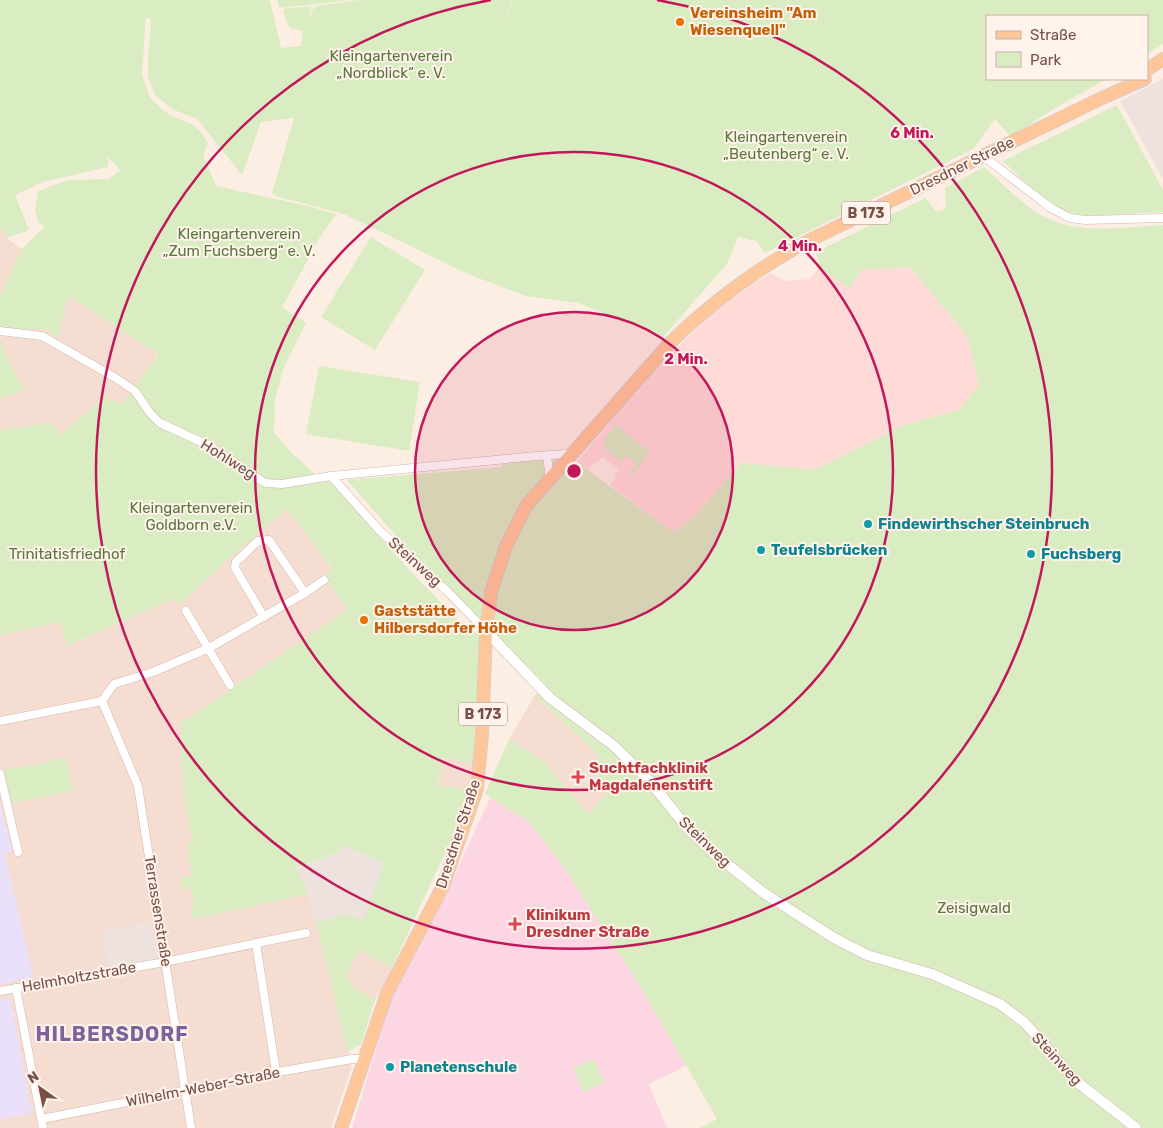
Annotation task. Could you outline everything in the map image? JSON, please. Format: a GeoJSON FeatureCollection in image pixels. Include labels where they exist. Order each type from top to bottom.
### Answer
{"type":"FeatureCollection","features":[{"type":"Feature","properties":{"kind":"main road"},"geometry":{"type":"LineString","coordinates":[[1148,69],[1163,59]]}},
{"type":"Feature","properties":{"kind":"main road","name":"B 173"},"geometry":{"type":"LineString","coordinates":[[1148,77],[1163,70]]}},
{"type":"Feature","properties":{"kind":"main road","name":"B 173"},"geometry":{"type":"LineString","coordinates":[[1100,99],[1130,80]]}},
{"type":"Feature","properties":{"kind":"main road","name":"B 173"},"geometry":{"type":"LineString","coordinates":[[1100,99],[1142,80]]}},
{"type":"Feature","properties":{"kind":"main road","name":"Dresdner Straße"},"geometry":{"type":"LineString","coordinates":[[341,1128],[387,993],[443,886],[477,790],[482,734],[486,631],[491,593],[506,546],[526,506],[668,344],[727,292],[770,262],[806,242],[1100,99]]}},
{"type":"Feature","properties":{"kind":"street"},"geometry":{"type":"LineString","coordinates":[[982,156],[1051,208],[1070,218],[1085,220],[1163,218]]}},
{"type":"Feature","properties":{"kind":"street","name":"Hohlweg"},"geometry":{"type":"LineString","coordinates":[[0,331],[42,336],[50,340],[135,391],[160,423],[210,446],[266,483],[282,484],[331,476],[565,454],[569,457]]}},
{"type":"Feature","properties":{"kind":"street"},"geometry":{"type":"LineString","coordinates":[[547,456],[550,479]]}},
{"type":"Feature","properties":{"kind":"street","name":"Steinweg"},"geometry":{"type":"LineString","coordinates":[[331,476],[359,509],[449,593],[550,698],[614,746],[648,779],[689,830],[717,856],[764,893],[834,938],[868,955],[932,974],[1000,1004],[1025,1023],[1076,1081],[1136,1128]]}},
{"type":"Feature","properties":{"kind":"street"},"geometry":{"type":"LineString","coordinates":[[264,617],[235,568],[236,562],[258,541],[269,540],[305,592]]}},
{"type":"Feature","properties":{"kind":"street"},"geometry":{"type":"LineString","coordinates":[[0,721],[102,700],[114,684],[154,672],[209,648],[324,580]]}},
{"type":"Feature","properties":{"kind":"street"},"geometry":{"type":"LineString","coordinates":[[186,611],[230,685]]}},
{"type":"Feature","properties":{"kind":"street","name":"Terrassenstraße"},"geometry":{"type":"LineString","coordinates":[[102,700],[138,786],[191,1128]]}},
{"type":"Feature","properties":{"kind":"street"},"geometry":{"type":"LineString","coordinates":[[0,774],[18,852]]}},
{"type":"Feature","properties":{"kind":"street","name":"Helmholtzstraße"},"geometry":{"type":"LineString","coordinates":[[0,991],[166,962],[306,933]]}},
{"type":"Feature","properties":{"kind":"street"},"geometry":{"type":"LineString","coordinates":[[256,943],[276,1072]]}},
{"type":"Feature","properties":{"kind":"street"},"geometry":{"type":"LineString","coordinates":[[16,988],[43,1128]]}},
{"type":"Feature","properties":{"kind":"street","name":"Wilhelm-Weber-Straße"},"geometry":{"type":"LineString","coordinates":[[42,1119],[276,1072],[352,1059],[364,1059]]}},
{"type":"Feature","properties":{"kind":"shaded area"},"geometry":{"type":"Polygon","coordinates":[[[1163,79],[1163,179],[1120,101],[1163,79]]]}},
{"type":"Feature","properties":{"kind":"shaded area"},"geometry":{"type":"Polygon","coordinates":[[[0,227],[7,238],[22,249],[0,297],[0,227]]]}},
{"type":"Feature","properties":{"kind":"shaded area"},"geometry":{"type":"Polygon","coordinates":[[[819,267],[849,288],[862,270],[910,267],[967,336],[979,385],[959,410],[901,426],[813,470],[742,463],[688,523],[673,532],[610,485],[619,469],[602,457],[588,470],[577,462],[663,361],[719,307],[770,273],[786,281],[810,279],[819,267]]]}},
{"type":"Feature","properties":{"kind":"shaded area"},"geometry":{"type":"Polygon","coordinates":[[[68,296],[159,353],[121,405],[106,396],[61,435],[51,423],[0,430],[0,329],[45,329],[68,296]]]}},
{"type":"Feature","properties":{"kind":"shaded area"},"geometry":{"type":"Polygon","coordinates":[[[287,508],[332,570],[325,576],[347,610],[181,723],[185,804],[193,842],[187,845],[192,876],[179,878],[191,888],[195,906],[193,919],[309,894],[352,1066],[331,1128],[0,1128],[0,635],[60,622],[68,646],[173,599],[180,605],[228,559],[287,508]]]}},
{"type":"Feature","properties":{"kind":"shaded area"},"geometry":{"type":"Polygon","coordinates":[[[535,695],[600,757],[592,769],[608,793],[588,814],[544,762],[509,739],[535,695]]]}},
{"type":"Feature","properties":{"kind":"shaded area"},"geometry":{"type":"Polygon","coordinates":[[[443,758],[473,763],[469,790],[438,786],[443,758]]]}},
{"type":"Feature","properties":{"kind":"shaded area","name":"Klinikum Dresdner Straße"},"geometry":{"type":"Polygon","coordinates":[[[490,798],[529,822],[562,864],[640,986],[686,1066],[649,1084],[667,1128],[352,1128],[391,1000],[451,883],[490,798]]]}},
{"type":"Feature","properties":{"kind":"shaded area"},"geometry":{"type":"Polygon","coordinates":[[[0,803],[12,851],[5,853],[33,977],[0,984],[0,803]]]}},
{"type":"Feature","properties":{"kind":"shaded area"},"geometry":{"type":"Polygon","coordinates":[[[342,845],[384,863],[364,921],[345,914],[316,923],[309,894],[295,869],[340,852],[342,845]]]}},
{"type":"Feature","properties":{"kind":"shaded area"},"geometry":{"type":"Polygon","coordinates":[[[151,922],[158,960],[109,969],[102,931],[151,922]]]}},
{"type":"Feature","properties":{"kind":"shaded area"},"geometry":{"type":"Polygon","coordinates":[[[359,950],[392,968],[375,1000],[353,987],[346,975],[359,950]]]}},
{"type":"Feature","properties":{"kind":"shaded area"},"geometry":{"type":"Polygon","coordinates":[[[10,998],[32,1113],[0,1119],[0,1000],[10,998]]]}},
{"type":"Feature","properties":{"kind":"green space"},"geometry":{"type":"Polygon","coordinates":[[[0,0],[270,0],[281,48],[301,46],[303,31],[290,28],[283,9],[311,6],[309,23],[312,10],[317,6],[359,0],[511,0],[506,25],[512,0],[1163,0],[1163,44],[1148,53],[1148,15],[986,15],[986,80],[1104,80],[1055,108],[1011,137],[995,119],[973,149],[765,253],[756,241],[738,237],[727,264],[663,337],[578,303],[526,296],[468,274],[344,214],[276,196],[272,193],[294,119],[292,118],[261,122],[242,175],[197,119],[172,109],[155,95],[148,77],[151,19],[146,17],[142,74],[149,96],[160,108],[172,116],[190,123],[201,132],[208,143],[203,155],[216,186],[336,214],[309,253],[311,254],[282,307],[306,323],[283,369],[275,399],[274,433],[316,475],[281,482],[274,488],[329,478],[402,562],[465,628],[480,634],[473,763],[443,758],[438,785],[469,790],[461,821],[392,968],[359,951],[346,975],[353,987],[375,1000],[361,1044],[348,1052],[316,923],[345,914],[364,920],[384,863],[342,845],[340,852],[295,868],[309,894],[193,919],[191,906],[194,905],[191,888],[182,890],[179,878],[192,875],[187,845],[193,842],[185,804],[181,723],[347,610],[325,576],[332,569],[287,509],[228,559],[180,605],[173,599],[67,646],[60,622],[0,635],[0,430],[51,423],[61,435],[106,396],[121,405],[159,354],[68,296],[58,337],[45,329],[0,329],[0,297],[22,249],[45,226],[38,222],[35,210],[38,191],[68,180],[109,179],[120,170],[108,157],[108,167],[43,182],[15,195],[29,230],[7,238],[0,227],[0,0]]]}},
{"type":"Feature","properties":{"kind":"green space"},"geometry":{"type":"Polygon","coordinates":[[[277,0],[351,0],[279,8],[277,0]]]}},
{"type":"Feature","properties":{"kind":"green space"},"geometry":{"type":"Polygon","coordinates":[[[1117,105],[1163,190],[1163,212],[1082,216],[1050,206],[1003,161],[1117,105]]]}},
{"type":"Feature","properties":{"kind":"green space","name":"Zeisigwald"},"geometry":{"type":"Polygon","coordinates":[[[984,167],[1030,208],[1050,220],[1081,228],[1098,229],[1163,225],[1163,1128],[700,1128],[717,1119],[640,986],[562,864],[529,822],[485,794],[509,739],[544,762],[588,814],[608,793],[592,769],[600,757],[535,695],[546,685],[405,546],[347,480],[502,467],[500,463],[558,459],[556,463],[577,462],[673,532],[688,523],[742,463],[813,470],[901,426],[959,410],[979,385],[967,336],[910,267],[862,270],[849,288],[819,267],[816,252],[925,198],[936,211],[943,210],[946,205],[945,188],[984,167]]]}},
{"type":"Feature","properties":{"kind":"green space"},"geometry":{"type":"Polygon","coordinates":[[[371,237],[425,270],[375,350],[321,317],[371,237]]]}},
{"type":"Feature","properties":{"kind":"green space"},"geometry":{"type":"Polygon","coordinates":[[[0,339],[3,350],[24,391],[0,398],[0,339]]]}},
{"type":"Feature","properties":{"kind":"green space"},"geometry":{"type":"Polygon","coordinates":[[[319,366],[420,382],[409,451],[306,434],[319,366]]]}},
{"type":"Feature","properties":{"kind":"green space"},"geometry":{"type":"Polygon","coordinates":[[[616,425],[650,452],[630,478],[628,477],[637,463],[627,456],[622,462],[604,448],[604,439],[616,425]]]}},
{"type":"Feature","properties":{"kind":"green space"},"geometry":{"type":"Polygon","coordinates":[[[66,758],[73,791],[11,803],[4,770],[66,758]]]}},
{"type":"Feature","properties":{"kind":"green space"},"geometry":{"type":"Polygon","coordinates":[[[593,1059],[604,1082],[584,1092],[573,1068],[593,1059]]]}},
{"type":"Feature","properties":{"kind":"place","name":"Vereinsheim \"Am Wiesenquell\""},"geometry":{"type":"Point","coordinates":[680,22]}},
{"type":"Feature","properties":{"kind":"place","name":"Findewirthscher Steinbruch"},"geometry":{"type":"Point","coordinates":[868,524]}},
{"type":"Feature","properties":{"kind":"place","name":"Teufelsbrücken"},"geometry":{"type":"Point","coordinates":[761,550]}},
{"type":"Feature","properties":{"kind":"place","name":"Fuchsberg"},"geometry":{"type":"Point","coordinates":[1031,554]}},
{"type":"Feature","properties":{"kind":"place","name":"Gaststätte Hilbersdorfer Höhe"},"geometry":{"type":"Point","coordinates":[364,620]}},
{"type":"Feature","properties":{"kind":"place","name":"Suchtfachklinik Magdalenenstift"},"geometry":{"type":"Point","coordinates":[578,777]}},
{"type":"Feature","properties":{"kind":"place","name":"Klinikum Dresdner Straße"},"geometry":{"type":"Point","coordinates":[515,924]}},
{"type":"Feature","properties":{"kind":"place","name":"Planetenschule"},"geometry":{"type":"Point","coordinates":[390,1067]}},
{"type":"Feature","properties":{"kind":"district","name":"HILBERSDORF"},"geometry":{"type":"Point","coordinates":[112,1034]}},
{"type":"Feature","properties":{"kind":"park label","name":"Kleingartenverein „Nordblick“ e. V."},"geometry":{"type":"Point","coordinates":[391,64]}},
{"type":"Feature","properties":{"kind":"park label","name":"Kleingartenverein „Beutenberg“ e. V."},"geometry":{"type":"Point","coordinates":[786,146]}},
{"type":"Feature","properties":{"kind":"park label","name":"Kleingartenverein „Zum Fuchsberg“ e. V."},"geometry":{"type":"Point","coordinates":[239,242]}},
{"type":"Feature","properties":{"kind":"park label","name":"Kleingartenverein Goldborn e.V."},"geometry":{"type":"Point","coordinates":[191,516]}},
{"type":"Feature","properties":{"kind":"park label","name":"Trinitatisfriedhof"},"geometry":{"type":"Point","coordinates":[67,554]}}]}
